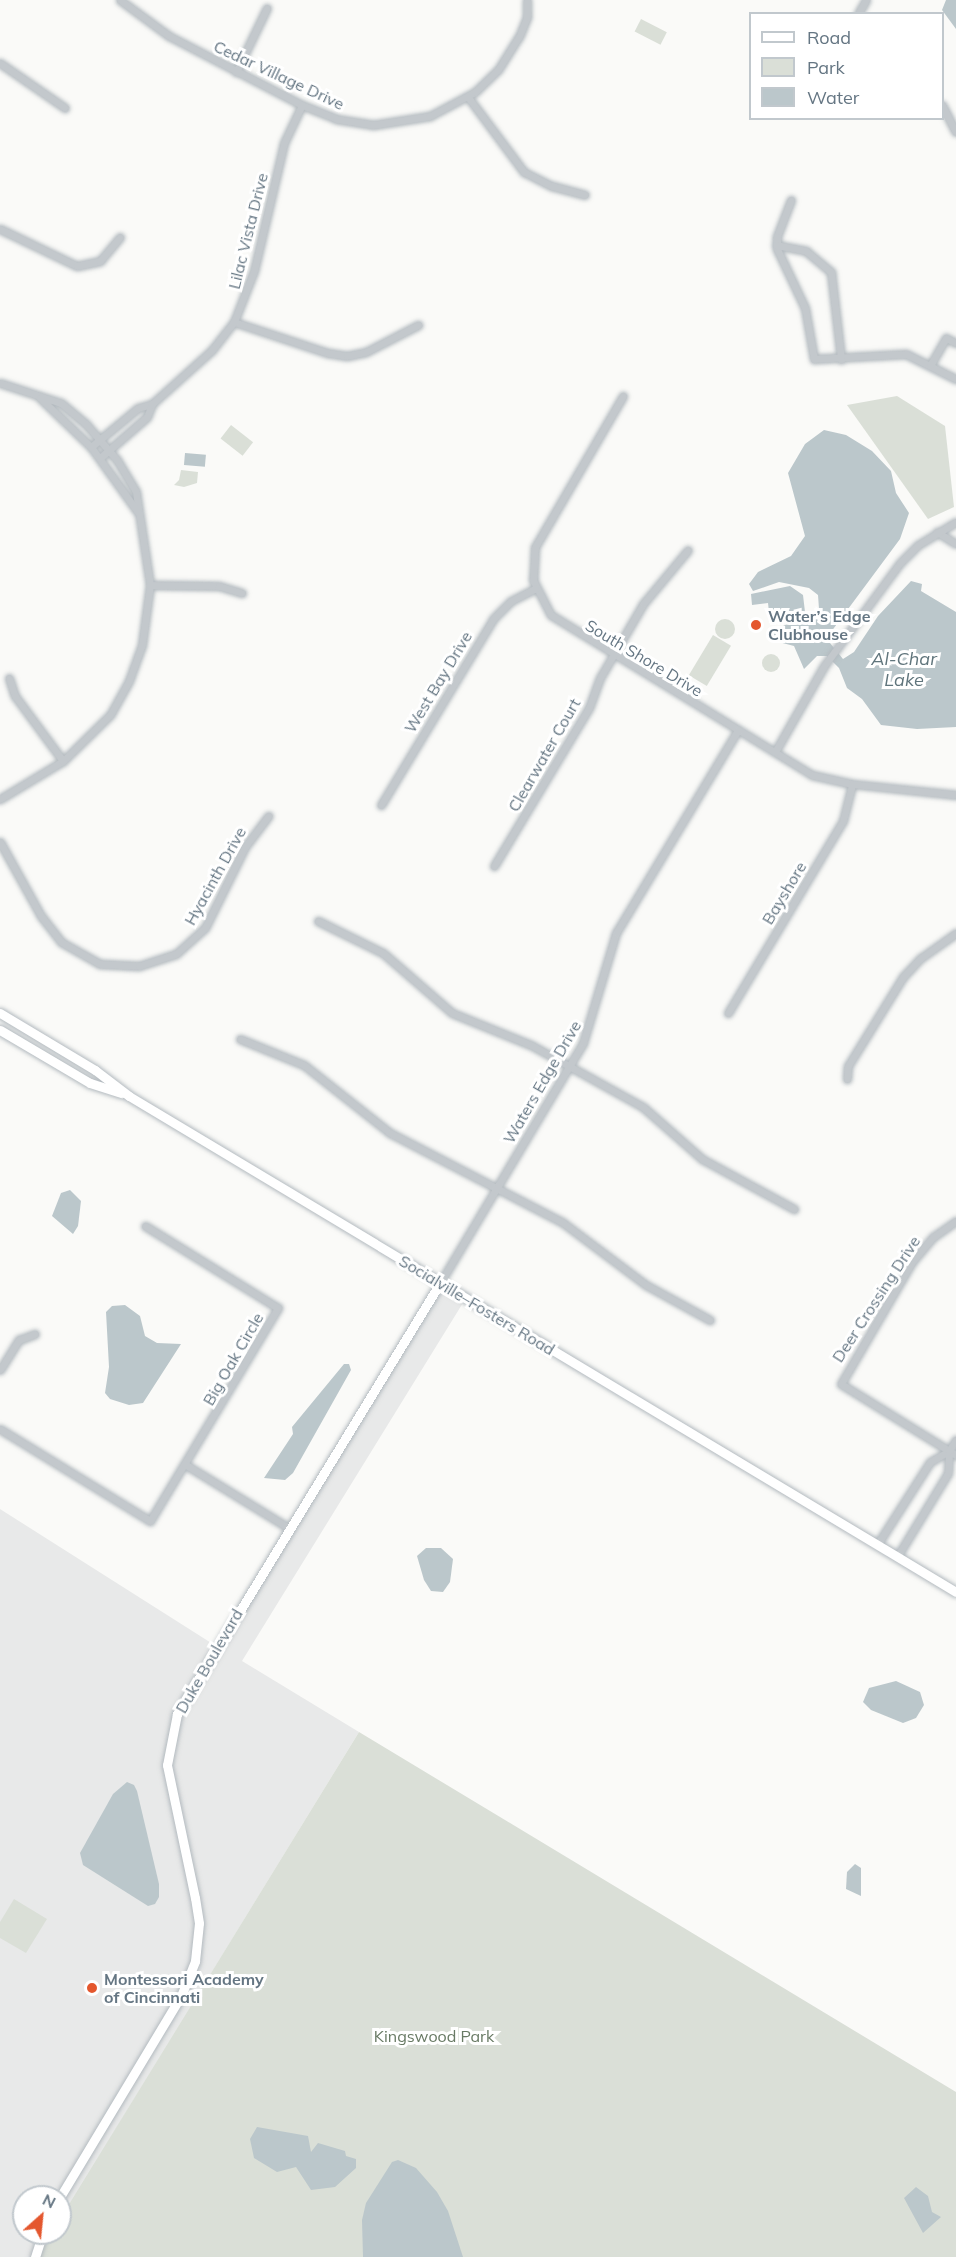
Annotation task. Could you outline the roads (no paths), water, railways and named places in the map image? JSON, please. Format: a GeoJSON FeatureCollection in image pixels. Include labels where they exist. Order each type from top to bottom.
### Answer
{"type":"FeatureCollection","features":[{"type":"Feature","properties":{"kind":"main road","name":"Socialville–Fosters Road"},"geometry":{"type":"LineString","coordinates":[[0,1013],[95,1070],[129,1096],[956,1592]]}},
{"type":"Feature","properties":{"kind":"main road","name":"Socialville–Fosters Road"},"geometry":{"type":"LineString","coordinates":[[0,1030],[90,1083],[129,1096]]}},
{"type":"Feature","properties":{"kind":"main road","name":"Duke Boulevard"},"geometry":{"type":"LineString","coordinates":[[68,2185],[189,1979],[199,1923],[169,1784],[173,1726],[186,1696],[440,1283]]}},
{"type":"Feature","properties":{"kind":"street","name":"Cedar Village Drive"},"geometry":{"type":"LineString","coordinates":[[120,0],[152,26],[302,105],[354,123],[393,124],[430,116],[468,97],[501,65],[525,25],[528,3]]}},
{"type":"Feature","properties":{"kind":"street"},"geometry":{"type":"LineString","coordinates":[[236,72],[267,8]]}},
{"type":"Feature","properties":{"kind":"street"},"geometry":{"type":"LineString","coordinates":[[0,63],[64,108]]}},
{"type":"Feature","properties":{"kind":"street"},"geometry":{"type":"LineString","coordinates":[[468,97],[524,172],[552,186],[585,195]]}},
{"type":"Feature","properties":{"kind":"street","name":"Lilac Vista Drive"},"geometry":{"type":"LineString","coordinates":[[91,447],[138,408],[152,404],[212,350],[234,322],[251,280],[284,143],[302,105]]}},
{"type":"Feature","properties":{"kind":"street"},"geometry":{"type":"LineString","coordinates":[[944,109],[956,132]]}},
{"type":"Feature","properties":{"kind":"street"},"geometry":{"type":"LineString","coordinates":[[791,200],[776,245],[805,308],[811,354],[821,360],[906,354],[931,364],[956,379]]}},
{"type":"Feature","properties":{"kind":"street"},"geometry":{"type":"LineString","coordinates":[[0,229],[59,260],[82,266],[105,257],[120,237]]}},
{"type":"Feature","properties":{"kind":"street"},"geometry":{"type":"LineString","coordinates":[[776,245],[806,251],[831,272],[841,359]]}},
{"type":"Feature","properties":{"kind":"street"},"geometry":{"type":"LineString","coordinates":[[234,322],[317,350],[347,356],[366,352],[418,325]]}},
{"type":"Feature","properties":{"kind":"street"},"geometry":{"type":"LineString","coordinates":[[931,364],[946,338],[956,343]]}},
{"type":"Feature","properties":{"kind":"street"},"geometry":{"type":"LineString","coordinates":[[0,383],[61,403],[109,450],[136,492],[137,511],[150,585],[146,627],[129,681],[110,715],[63,761],[0,799]]}},
{"type":"Feature","properties":{"kind":"street","name":"South Shore Drive"},"geometry":{"type":"LineString","coordinates":[[623,396],[540,535],[532,561],[535,589],[556,620],[812,775],[852,784],[956,795]]}},
{"type":"Feature","properties":{"kind":"street"},"geometry":{"type":"LineString","coordinates":[[40,398],[91,447],[137,511]]}},
{"type":"Feature","properties":{"kind":"street","name":"Lilac Vista Drive"},"geometry":{"type":"LineString","coordinates":[[100,458],[147,417],[152,404]]}},
{"type":"Feature","properties":{"kind":"street"},"geometry":{"type":"LineString","coordinates":[[775,752],[824,666],[900,563],[937,532],[956,522]]}},
{"type":"Feature","properties":{"kind":"street"},"geometry":{"type":"LineString","coordinates":[[937,532],[956,544]]}},
{"type":"Feature","properties":{"kind":"street","name":"Clearwater Court"},"geometry":{"type":"LineString","coordinates":[[495,866],[589,708],[613,655],[660,579],[688,550]]}},
{"type":"Feature","properties":{"kind":"street"},"geometry":{"type":"LineString","coordinates":[[150,585],[219,586],[242,593]]}},
{"type":"Feature","properties":{"kind":"street","name":"West Bay Drive"},"geometry":{"type":"LineString","coordinates":[[381,805],[493,619],[511,601],[535,589]]}},
{"type":"Feature","properties":{"kind":"street"},"geometry":{"type":"LineString","coordinates":[[9,678],[15,696],[63,761]]}},
{"type":"Feature","properties":{"kind":"street","name":"Waters Edge Drive"},"geometry":{"type":"LineString","coordinates":[[440,1283],[568,1068],[591,1025],[603,969],[616,933],[738,730]]}},
{"type":"Feature","properties":{"kind":"street","name":"Bayshore"},"geometry":{"type":"LineString","coordinates":[[728,1013],[843,821],[852,784]]}},
{"type":"Feature","properties":{"kind":"street","name":"Hyacinth Drive"},"geometry":{"type":"LineString","coordinates":[[0,842],[41,916],[61,942],[100,964],[139,966],[176,954],[201,933],[212,918],[245,847],[268,816]]}},
{"type":"Feature","properties":{"kind":"street"},"geometry":{"type":"LineString","coordinates":[[318,921],[383,953],[452,1013],[531,1045],[568,1068],[643,1107],[702,1159],[794,1209]]}},
{"type":"Feature","properties":{"kind":"street"},"geometry":{"type":"LineString","coordinates":[[847,1079],[848,1066],[903,977],[921,958],[956,933]]}},
{"type":"Feature","properties":{"kind":"street"},"geometry":{"type":"LineString","coordinates":[[240,1039],[304,1065],[390,1133],[579,1232],[646,1285],[710,1320]]}},
{"type":"Feature","properties":{"kind":"street","name":"Deer Crossing Drive"},"geometry":{"type":"LineString","coordinates":[[953,1453],[841,1384],[912,1262],[933,1237],[956,1221]]}},
{"type":"Feature","properties":{"kind":"street","name":"Big Oak Circle"},"geometry":{"type":"LineString","coordinates":[[0,1429],[150,1521],[186,1465],[278,1308],[145,1226]]}},
{"type":"Feature","properties":{"kind":"street"},"geometry":{"type":"LineString","coordinates":[[0,1370],[20,1340],[35,1334]]}},
{"type":"Feature","properties":{"kind":"street"},"geometry":{"type":"LineString","coordinates":[[897,1557],[948,1473],[956,1440]]}},
{"type":"Feature","properties":{"kind":"street"},"geometry":{"type":"LineString","coordinates":[[877,1545],[930,1462],[953,1453]]}},
{"type":"Feature","properties":{"kind":"street"},"geometry":{"type":"LineString","coordinates":[[186,1465],[289,1528]]}},
{"type":"Feature","properties":{"kind":"water"},"geometry":{"type":"Polygon","coordinates":[[[946,0],[956,0],[956,29],[944,12],[942,10],[946,0]]]}},
{"type":"Feature","properties":{"kind":"water","name":"Al-Char Lake"},"geometry":{"type":"Polygon","coordinates":[[[824,430],[846,435],[872,451],[891,471],[896,493],[909,513],[900,539],[831,632],[830,643],[843,659],[854,652],[878,616],[911,581],[922,584],[921,591],[956,612],[956,727],[917,729],[881,725],[862,699],[847,688],[839,668],[827,656],[817,656],[804,669],[794,646],[771,640],[769,632],[790,623],[812,620],[819,609],[818,595],[809,588],[779,582],[753,591],[749,584],[758,572],[791,556],[805,536],[788,473],[805,444],[824,430]]]}},
{"type":"Feature","properties":{"kind":"water"},"geometry":{"type":"Polygon","coordinates":[[[185,453],[206,455],[205,467],[184,465],[185,453]]]}},
{"type":"Feature","properties":{"kind":"water"},"geometry":{"type":"Polygon","coordinates":[[[790,586],[803,595],[805,612],[777,616],[769,612],[768,603],[752,605],[751,594],[790,586]]]}},
{"type":"Feature","properties":{"kind":"water"},"geometry":{"type":"Polygon","coordinates":[[[70,1190],[81,1201],[78,1226],[73,1234],[52,1216],[61,1193],[70,1190]]]}},
{"type":"Feature","properties":{"kind":"water"},"geometry":{"type":"Polygon","coordinates":[[[125,1305],[140,1316],[145,1336],[157,1343],[181,1344],[143,1403],[129,1405],[110,1399],[105,1393],[109,1367],[106,1312],[112,1306],[125,1305]]]}},
{"type":"Feature","properties":{"kind":"water"},"geometry":{"type":"Polygon","coordinates":[[[344,1364],[349,1364],[351,1370],[293,1473],[285,1480],[264,1478],[293,1434],[292,1427],[344,1364]]]}},
{"type":"Feature","properties":{"kind":"water"},"geometry":{"type":"Polygon","coordinates":[[[426,1548],[441,1548],[453,1559],[450,1582],[443,1592],[431,1591],[424,1580],[417,1556],[426,1548]]]}},
{"type":"Feature","properties":{"kind":"water"},"geometry":{"type":"Polygon","coordinates":[[[896,1681],[920,1692],[924,1705],[916,1718],[903,1723],[871,1710],[863,1702],[869,1688],[896,1681]]]}},
{"type":"Feature","properties":{"kind":"water"},"geometry":{"type":"Polygon","coordinates":[[[127,1782],[134,1785],[137,1791],[159,1884],[159,1897],[155,1904],[148,1906],[83,1865],[80,1853],[113,1794],[127,1782]]]}},
{"type":"Feature","properties":{"kind":"water"},"geometry":{"type":"Polygon","coordinates":[[[855,1864],[861,1868],[861,1896],[846,1889],[847,1872],[855,1864]]]}},
{"type":"Feature","properties":{"kind":"water"},"geometry":{"type":"Polygon","coordinates":[[[257,2127],[308,2136],[311,2152],[318,2143],[345,2151],[346,2156],[356,2159],[356,2168],[335,2187],[311,2190],[296,2167],[277,2172],[254,2158],[250,2139],[257,2127]]]}},
{"type":"Feature","properties":{"kind":"water"},"geometry":{"type":"Polygon","coordinates":[[[398,2160],[416,2168],[437,2192],[448,2211],[463,2257],[363,2257],[362,2220],[366,2203],[392,2162],[398,2160]]]}},
{"type":"Feature","properties":{"kind":"water"},"geometry":{"type":"Polygon","coordinates":[[[916,2187],[928,2196],[932,2212],[941,2217],[923,2233],[904,2198],[916,2187]]]}},
{"type":"Feature","properties":{"kind":"place","name":"Water’s Edge Clubhouse"},"geometry":{"type":"Point","coordinates":[756,625]}},
{"type":"Feature","properties":{"kind":"place","name":"Montessori Academy of Cincinnati"},"geometry":{"type":"Point","coordinates":[92,1988]}},
{"type":"Feature","properties":{"kind":"park label","name":"Kingswood Park"},"geometry":{"type":"Point","coordinates":[434,2036]}}]}
